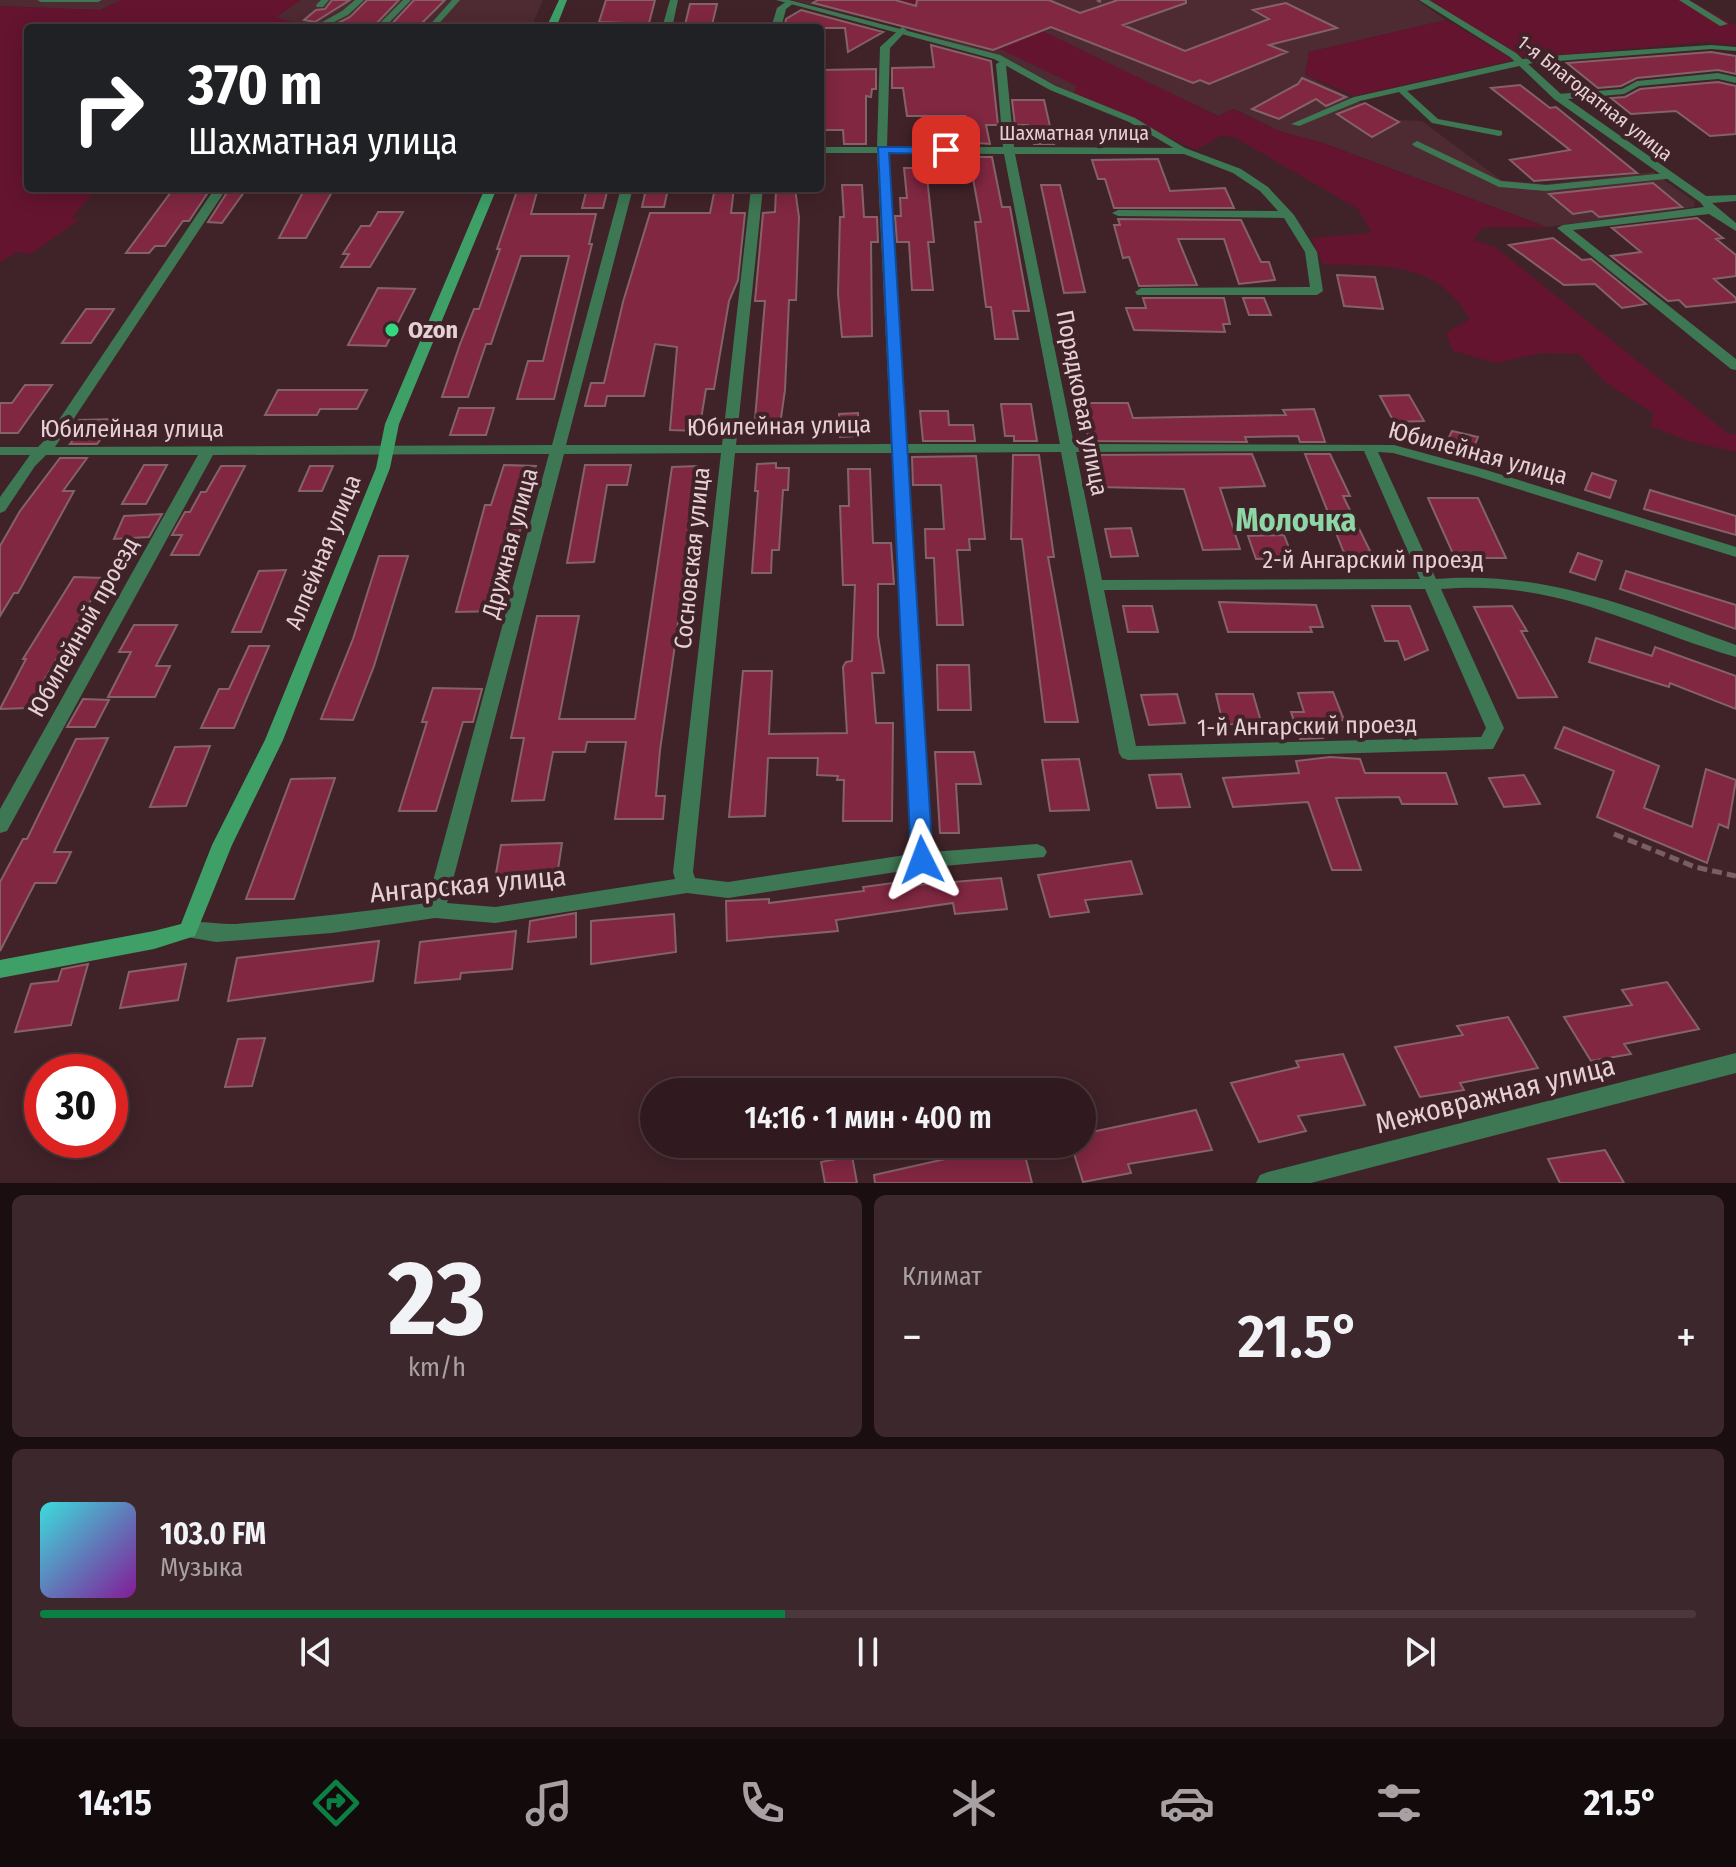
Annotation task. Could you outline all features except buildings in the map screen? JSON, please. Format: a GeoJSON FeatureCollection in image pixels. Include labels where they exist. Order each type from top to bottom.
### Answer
{"type":"FeatureCollection","features":[{"type":"Feature","properties":{"kind":"street"},"geometry":{"type":"LineString","coordinates":[[553,24],[563,0]]}},
{"type":"Feature","properties":{"kind":"street"},"geometry":{"type":"LineString","coordinates":[[668,24],[674,0]]}},
{"type":"Feature","properties":{"kind":"street","name":"1-я Благодатная улица"},"geometry":{"type":"LineString","coordinates":[[1423,0],[1524,63],[1558,97],[1736,228]]}},
{"type":"Feature","properties":{"kind":"street"},"geometry":{"type":"LineString","coordinates":[[1683,0],[1723,24]]}},
{"type":"Feature","properties":{"kind":"street"},"geometry":{"type":"LineString","coordinates":[[777,24],[785,1]]}},
{"type":"Feature","properties":{"kind":"street"},"geometry":{"type":"LineString","coordinates":[[902,30],[885,47],[882,149],[922,860]]}},
{"type":"Feature","properties":{"kind":"street","name":"Порядковая улица"},"geometry":{"type":"LineString","coordinates":[[1005,62],[1001,64],[1009,151],[1128,753]]}},
{"type":"Feature","properties":{"kind":"street","name":"Шахматная улица"},"geometry":{"type":"LineString","coordinates":[[824,150],[1185,151]]}},
{"type":"Feature","properties":{"kind":"street"},"geometry":{"type":"LineString","coordinates":[[1141,292],[1317,291],[1311,252],[1288,215],[1264,189],[1237,171],[1185,151]]}},
{"type":"Feature","properties":{"kind":"street"},"geometry":{"type":"LineString","coordinates":[[0,508],[218,192]]}},
{"type":"Feature","properties":{"kind":"street","name":"Аллейная улица"},"geometry":{"type":"LineString","coordinates":[[188,930],[222,845],[274,740],[387,449],[392,424],[489,192]]}},
{"type":"Feature","properties":{"kind":"street","name":"Дружная улица"},"geometry":{"type":"LineString","coordinates":[[435,910],[626,192]]}},
{"type":"Feature","properties":{"kind":"street","name":"Сосновская улица"},"geometry":{"type":"LineString","coordinates":[[687,885],[683,872],[757,192]]}},
{"type":"Feature","properties":{"kind":"street"},"geometry":{"type":"LineString","coordinates":[[1736,198],[1563,228],[1736,366]]}},
{"type":"Feature","properties":{"kind":"street"},"geometry":{"type":"LineString","coordinates":[[1118,213],[1288,215]]}},
{"type":"Feature","properties":{"kind":"street"},"geometry":{"type":"LineString","coordinates":[[1369,447],[1434,584]]}},
{"type":"Feature","properties":{"kind":"street","name":"Юбилейная улица"},"geometry":{"type":"LineString","coordinates":[[0,451],[1369,447],[1394,449],[1481,473],[1736,552]]}},
{"type":"Feature","properties":{"kind":"street","name":"Юбилейный проезд"},"geometry":{"type":"LineString","coordinates":[[0,826],[208,450]]}},
{"type":"Feature","properties":{"kind":"street","name":"2-й Ангарский проезд"},"geometry":{"type":"LineString","coordinates":[[1095,585],[1434,584],[1462,580],[1549,589],[1736,651]]}},
{"type":"Feature","properties":{"kind":"street","name":"1-й Ангарский проезд"},"geometry":{"type":"LineString","coordinates":[[1128,753],[1487,744],[1495,728],[1434,584]]}},
{"type":"Feature","properties":{"kind":"street","name":"Ангарская улица"},"geometry":{"type":"LineString","coordinates":[[0,969],[154,940],[188,930],[216,934],[332,925],[435,910],[495,915],[687,885],[728,890],[922,860],[1037,852]]}},
{"type":"Feature","properties":{"kind":"street","name":"Межовражная улица"},"geometry":{"type":"LineString","coordinates":[[1268,1183],[1736,1063]]}},
{"type":"Feature","properties":{"kind":"lane"},"geometry":{"type":"LineString","coordinates":[[41,0],[98,0]]}},
{"type":"Feature","properties":{"kind":"lane"},"geometry":{"type":"LineString","coordinates":[[323,24],[345,13],[360,0]]}},
{"type":"Feature","properties":{"kind":"lane"},"geometry":{"type":"LineString","coordinates":[[383,24],[407,0]]}},
{"type":"Feature","properties":{"kind":"lane"},"geometry":{"type":"LineString","coordinates":[[435,24],[456,0]]}},
{"type":"Feature","properties":{"kind":"lane"},"geometry":{"type":"LineString","coordinates":[[785,1],[902,30],[1005,62],[1053,88],[1132,120],[1185,151]]}},
{"type":"Feature","properties":{"kind":"lane"},"geometry":{"type":"LineString","coordinates":[[1296,124],[1357,99],[1548,58],[1711,47],[1736,49]]}},
{"type":"Feature","properties":{"kind":"lane"},"geometry":{"type":"LineString","coordinates":[[1558,97],[1704,77],[1736,80]]}},
{"type":"Feature","properties":{"kind":"lane"},"geometry":{"type":"LineString","coordinates":[[1400,89],[1435,121],[1499,133]]}},
{"type":"Feature","properties":{"kind":"lane"},"geometry":{"type":"LineString","coordinates":[[1417,144],[1499,184],[1546,188],[1666,176]]}},
{"type":"Feature","properties":{"kind":"path"},"geometry":{"type":"LineString","coordinates":[[1614,834],[1695,867],[1736,876]]}},
{"type":"Feature","properties":{"kind":"shaded area"},"geometry":{"type":"Polygon","coordinates":[[[0,0],[121,0],[100,10],[0,6],[0,0]]]}},
{"type":"Feature","properties":{"kind":"shaded area"},"geometry":{"type":"Polygon","coordinates":[[[121,0],[301,0],[276,17],[299,24],[24,24],[24,192],[94,192],[71,218],[80,219],[31,254],[17,252],[0,262],[0,6],[100,10],[121,0]]]}},
{"type":"Feature","properties":{"kind":"shaded area"},"geometry":{"type":"Polygon","coordinates":[[[301,0],[543,0],[533,24],[293,24],[275,17],[301,0]]]}},
{"type":"Feature","properties":{"kind":"shaded area"},"geometry":{"type":"Polygon","coordinates":[[[792,0],[915,3],[1078,86],[1073,94],[1006,59],[905,28],[792,0]]]}},
{"type":"Feature","properties":{"kind":"shaded area"},"geometry":{"type":"Polygon","coordinates":[[[895,0],[970,0],[989,5],[1218,116],[1233,109],[1279,131],[1323,143],[1547,227],[1483,227],[1473,240],[1495,247],[1729,434],[1736,434],[1736,452],[1688,441],[1650,426],[1654,414],[1606,383],[1579,354],[1542,353],[1497,363],[1453,351],[1446,333],[1470,319],[1441,286],[1406,270],[1323,264],[1311,238],[1372,233],[1358,209],[1234,137],[1221,136],[1196,150],[1073,94],[1077,86],[998,48],[927,7],[895,0]]]}},
{"type":"Feature","properties":{"kind":"shaded area"},"geometry":{"type":"Polygon","coordinates":[[[970,0],[1417,0],[1446,20],[1309,52],[1305,75],[1397,120],[1422,121],[1501,180],[1546,184],[1653,172],[1695,202],[1694,207],[1547,227],[1323,143],[1279,131],[1234,109],[1219,116],[970,0]]]}},
{"type":"Feature","properties":{"kind":"shaded area"},"geometry":{"type":"Polygon","coordinates":[[[1427,0],[1690,0],[1736,26],[1736,45],[1706,42],[1525,58],[1427,0]]]}},
{"type":"Feature","properties":{"kind":"shaded area"},"geometry":{"type":"Polygon","coordinates":[[[1446,20],[1514,60],[1355,96],[1305,75],[1309,52],[1446,20]]]}},
{"type":"Feature","properties":{"kind":"place","name":"Ozon"},"geometry":{"type":"Point","coordinates":[392,330]}},
{"type":"Feature","properties":{"kind":"district","name":"Молочка"},"geometry":{"type":"Point","coordinates":[1296,520]}},
{"type":"Feature","properties":{"kind":"route"},"geometry":{"type":"LineString","coordinates":[[922,860],[882,149],[946,150]]}}]}
